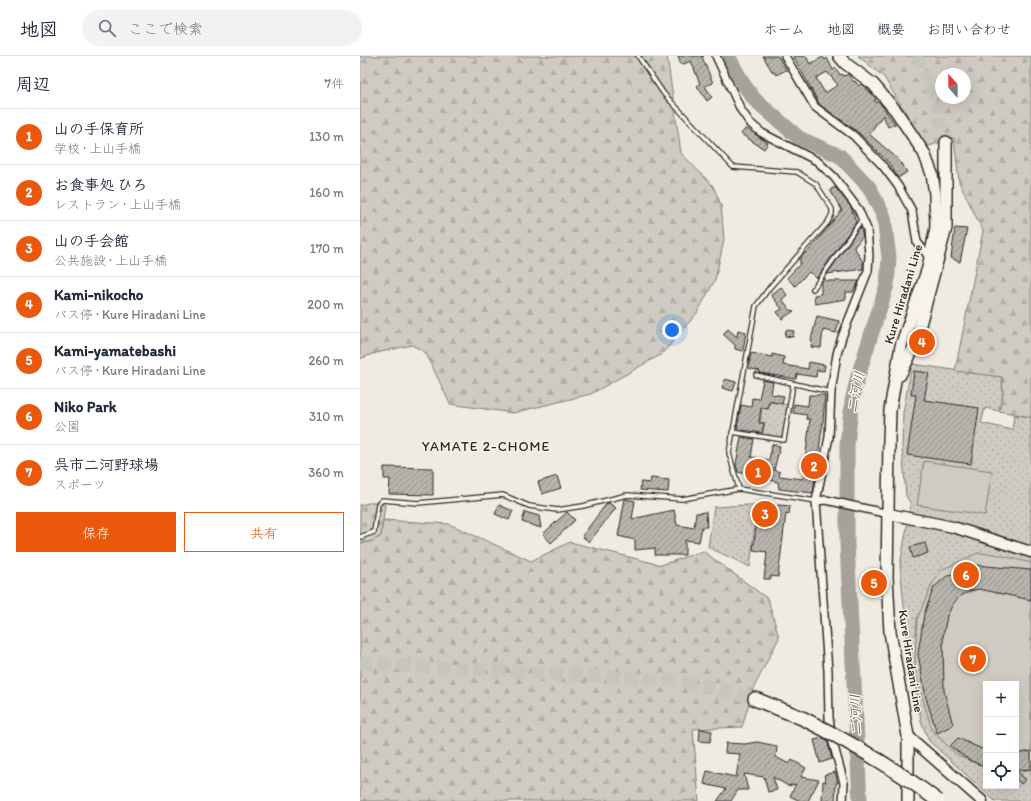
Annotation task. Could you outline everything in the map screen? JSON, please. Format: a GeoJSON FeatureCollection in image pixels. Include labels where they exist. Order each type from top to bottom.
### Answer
{"type":"FeatureCollection","features":[{"type":"Feature","properties":{"kind":"highway"},"geometry":{"type":"LineString","coordinates":[[755,699],[802,718],[850,742],[890,767],[938,801]]}},
{"type":"Feature","properties":{"kind":"main road","name":"Kure Hiradani Line"},"geometry":{"type":"LineString","coordinates":[[840,56],[845,63],[873,84],[896,111],[924,153],[932,174],[936,194],[936,227],[930,258],[901,346],[890,410],[887,577],[890,632],[908,736],[908,801]]}},
{"type":"Feature","properties":{"kind":"main road","name":"Kure Hiradani Line"},"geometry":{"type":"LineString","coordinates":[[896,382],[914,347],[946,228],[946,142]]}},
{"type":"Feature","properties":{"kind":"street"},"geometry":{"type":"LineString","coordinates":[[716,56],[742,110],[750,123],[762,133],[817,161],[834,177],[858,209],[867,229],[869,255],[868,271],[842,337],[837,354],[831,392],[829,437],[816,501],[828,671],[829,718],[832,739],[844,783],[843,801]]}},
{"type":"Feature","properties":{"kind":"street"},"geometry":{"type":"LineString","coordinates":[[785,56],[815,107],[854,136],[883,166],[898,186],[912,211],[917,242],[930,258]]}},
{"type":"Feature","properties":{"kind":"street"},"geometry":{"type":"LineString","coordinates":[[816,501],[826,500],[954,527],[1031,552]]}},
{"type":"Feature","properties":{"kind":"street"},"geometry":{"type":"LineString","coordinates":[[908,736],[982,801]]}},
{"type":"Feature","properties":{"kind":"lane"},"geometry":{"type":"LineString","coordinates":[[638,56],[664,94],[733,167],[797,172],[816,184],[832,209],[831,218],[828,222],[770,287],[756,306],[729,453],[739,490]]}},
{"type":"Feature","properties":{"kind":"lane"},"geometry":{"type":"LineString","coordinates":[[813,289],[863,219]]}},
{"type":"Feature","properties":{"kind":"lane"},"geometry":{"type":"LineString","coordinates":[[756,375],[831,392]]}},
{"type":"Feature","properties":{"kind":"lane"},"geometry":{"type":"LineString","coordinates":[[732,432],[784,440],[793,384]]}},
{"type":"Feature","properties":{"kind":"lane"},"geometry":{"type":"LineString","coordinates":[[360,537],[374,532],[378,504],[382,500],[418,503],[503,495],[529,506],[557,510],[583,506],[627,495],[682,499],[739,490],[816,501]]}},
{"type":"Feature","properties":{"kind":"green space"},"geometry":{"type":"Polygon","coordinates":[[[360,56],[667,56],[681,153],[713,186],[721,205],[724,240],[715,280],[697,313],[662,354],[591,394],[513,413],[450,404],[426,353],[412,345],[372,354],[360,359],[360,56]]]}},
{"type":"Feature","properties":{"kind":"green space"},"geometry":{"type":"Polygon","coordinates":[[[858,56],[1031,56],[1031,417],[999,411],[1003,394],[1002,377],[955,371],[983,231],[959,182],[954,138],[926,147],[884,77],[858,56]]]}},
{"type":"Feature","properties":{"kind":"green space"},"geometry":{"type":"Polygon","coordinates":[[[912,364],[1002,377],[1003,394],[999,411],[985,408],[981,423],[1012,430],[1014,415],[1031,417],[1031,801],[995,801],[929,741],[921,721],[906,627],[900,565],[911,504],[906,496],[902,447],[903,413],[912,364]]]}},
{"type":"Feature","properties":{"kind":"green space"},"geometry":{"type":"Polygon","coordinates":[[[770,402],[789,405],[783,439],[762,436],[765,423],[760,422],[762,408],[768,409],[770,402]]]}},
{"type":"Feature","properties":{"kind":"green space"},"geometry":{"type":"Polygon","coordinates":[[[924,461],[992,471],[985,515],[917,505],[924,461]]]}},
{"type":"Feature","properties":{"kind":"green space"},"geometry":{"type":"Polygon","coordinates":[[[373,502],[385,505],[381,536],[372,541],[360,544],[360,505],[373,502]]]}},
{"type":"Feature","properties":{"kind":"green space"},"geometry":{"type":"Polygon","coordinates":[[[757,505],[750,567],[708,547],[714,507],[757,505]]]}},
{"type":"Feature","properties":{"kind":"green space"},"geometry":{"type":"Polygon","coordinates":[[[383,520],[449,524],[531,561],[570,542],[661,565],[703,551],[768,599],[779,638],[753,689],[742,727],[693,729],[699,801],[360,801],[360,544],[372,541],[381,536],[383,520]]]}},
{"type":"Feature","properties":{"kind":"green space"},"geometry":{"type":"Polygon","coordinates":[[[978,553],[995,554],[1031,563],[1031,769],[1019,771],[1019,681],[983,681],[983,767],[956,754],[932,730],[917,678],[915,664],[917,619],[932,584],[941,570],[978,553]]]}},
{"type":"Feature","properties":{"kind":"building"},"geometry":{"type":"Polygon","coordinates":[[[678,56],[704,56],[702,57],[713,83],[705,86],[712,97],[707,101],[697,86],[700,84],[691,61],[681,65],[678,56]]]}},
{"type":"Feature","properties":{"kind":"building"},"geometry":{"type":"Polygon","coordinates":[[[763,56],[778,56],[786,70],[776,75],[774,72],[773,73],[763,56]]]}},
{"type":"Feature","properties":{"kind":"building"},"geometry":{"type":"Polygon","coordinates":[[[793,56],[806,56],[810,64],[823,57],[825,60],[827,58],[833,70],[836,68],[840,75],[842,74],[844,76],[848,74],[854,82],[855,81],[859,86],[861,84],[872,94],[876,99],[874,101],[880,103],[895,124],[888,127],[883,115],[869,134],[899,160],[907,172],[898,178],[889,163],[858,132],[820,105],[793,56]],[[827,72],[816,78],[825,93],[838,85],[827,72]]]}},
{"type":"Feature","properties":{"kind":"building"},"geometry":{"type":"Polygon","coordinates":[[[746,128],[768,143],[764,149],[741,134],[746,128]]]}},
{"type":"Feature","properties":{"kind":"building"},"geometry":{"type":"Polygon","coordinates":[[[835,187],[851,207],[856,222],[817,278],[809,272],[795,286],[787,278],[800,264],[800,259],[806,252],[807,253],[842,210],[830,190],[835,187]]]}},
{"type":"Feature","properties":{"kind":"building"},"geometry":{"type":"Polygon","coordinates":[[[860,227],[863,236],[854,247],[863,262],[863,269],[827,274],[860,227]]]}},
{"type":"Feature","properties":{"kind":"building"},"geometry":{"type":"Polygon","coordinates":[[[955,228],[967,229],[960,262],[951,258],[955,228]]]}},
{"type":"Feature","properties":{"kind":"building"},"geometry":{"type":"Polygon","coordinates":[[[825,278],[825,281],[859,281],[853,292],[846,292],[846,299],[815,304],[814,295],[821,294],[821,283],[825,278]]]}},
{"type":"Feature","properties":{"kind":"building"},"geometry":{"type":"Polygon","coordinates":[[[781,287],[787,295],[782,299],[790,310],[794,311],[782,319],[777,312],[782,309],[771,295],[781,287]]]}},
{"type":"Feature","properties":{"kind":"building"},"geometry":{"type":"Polygon","coordinates":[[[817,316],[839,321],[836,333],[823,330],[821,348],[811,347],[811,340],[817,316]]]}},
{"type":"Feature","properties":{"kind":"building"},"geometry":{"type":"Polygon","coordinates":[[[728,329],[737,337],[738,330],[746,332],[743,351],[735,349],[735,345],[723,334],[728,329]]]}},
{"type":"Feature","properties":{"kind":"building"},"geometry":{"type":"Polygon","coordinates":[[[786,330],[794,331],[793,337],[785,336],[786,330]]]}},
{"type":"Feature","properties":{"kind":"building"},"geometry":{"type":"Polygon","coordinates":[[[751,353],[772,357],[772,354],[784,357],[783,365],[808,369],[809,362],[825,365],[824,371],[817,370],[816,377],[797,374],[796,379],[760,373],[760,371],[748,368],[751,353]]]}},
{"type":"Feature","properties":{"kind":"building"},"geometry":{"type":"Polygon","coordinates":[[[914,371],[929,373],[924,400],[979,408],[971,464],[907,455],[916,395],[911,395],[914,371]]]}},
{"type":"Feature","properties":{"kind":"building"},"geometry":{"type":"Polygon","coordinates":[[[725,379],[736,382],[733,391],[722,388],[725,379]]]}},
{"type":"Feature","properties":{"kind":"building"},"geometry":{"type":"Polygon","coordinates":[[[763,380],[773,382],[771,394],[784,396],[782,404],[769,401],[768,409],[761,407],[759,423],[764,423],[762,433],[737,429],[741,405],[751,407],[752,398],[759,399],[763,380]]]}},
{"type":"Feature","properties":{"kind":"building"},"geometry":{"type":"Polygon","coordinates":[[[809,395],[825,395],[813,493],[779,489],[778,482],[738,472],[736,464],[741,437],[754,439],[751,457],[769,460],[772,444],[780,446],[774,470],[780,472],[779,476],[803,479],[810,419],[806,419],[807,415],[793,413],[794,404],[808,406],[809,395]]]}},
{"type":"Feature","properties":{"kind":"building"},"geometry":{"type":"Polygon","coordinates":[[[384,467],[433,468],[433,495],[389,494],[390,479],[384,479],[384,467]]]}},
{"type":"Feature","properties":{"kind":"building"},"geometry":{"type":"Polygon","coordinates":[[[557,476],[561,488],[542,494],[538,482],[557,476]]]}},
{"type":"Feature","properties":{"kind":"building"},"geometry":{"type":"Polygon","coordinates":[[[651,478],[669,480],[668,492],[640,490],[641,482],[650,483],[651,478]]]}},
{"type":"Feature","properties":{"kind":"building"},"geometry":{"type":"Polygon","coordinates":[[[625,499],[635,501],[632,519],[674,510],[677,525],[694,528],[696,513],[706,512],[707,527],[702,527],[699,542],[685,540],[685,555],[655,555],[655,548],[635,550],[635,540],[618,536],[625,499]]]}},
{"type":"Feature","properties":{"kind":"building"},"geometry":{"type":"Polygon","coordinates":[[[607,503],[616,508],[589,542],[582,536],[607,503]]]}},
{"type":"Feature","properties":{"kind":"building"},"geometry":{"type":"Polygon","coordinates":[[[499,505],[513,511],[509,520],[495,514],[499,505]]]}},
{"type":"Feature","properties":{"kind":"building"},"geometry":{"type":"Polygon","coordinates":[[[759,505],[777,507],[778,505],[790,506],[789,514],[786,513],[778,577],[771,576],[771,579],[764,579],[767,552],[753,550],[759,505]]]}},
{"type":"Feature","properties":{"kind":"building"},"geometry":{"type":"Polygon","coordinates":[[[525,512],[539,516],[541,528],[522,522],[525,512]]]}},
{"type":"Feature","properties":{"kind":"building"},"geometry":{"type":"Polygon","coordinates":[[[567,512],[575,520],[551,543],[543,534],[567,512]]]}},
{"type":"Feature","properties":{"kind":"building"},"geometry":{"type":"Polygon","coordinates":[[[925,543],[928,553],[913,558],[910,547],[925,543]]]}},
{"type":"Feature","properties":{"kind":"building"},"geometry":{"type":"Polygon","coordinates":[[[975,565],[1031,570],[1031,600],[979,589],[970,591],[959,597],[953,604],[947,616],[943,637],[944,691],[953,725],[937,733],[926,698],[918,654],[924,614],[934,587],[947,576],[975,565]]]}},
{"type":"Feature","properties":{"kind":"building"},"geometry":{"type":"Polygon","coordinates":[[[700,729],[712,731],[710,742],[699,741],[700,729]]]}},
{"type":"Feature","properties":{"kind":"building"},"geometry":{"type":"Polygon","coordinates":[[[823,738],[827,740],[832,759],[820,763],[814,740],[823,738]]]}},
{"type":"Feature","properties":{"kind":"building"},"geometry":{"type":"Polygon","coordinates":[[[958,738],[983,750],[983,766],[969,760],[950,746],[958,738]]]}},
{"type":"Feature","properties":{"kind":"building"},"geometry":{"type":"Polygon","coordinates":[[[757,742],[777,746],[776,757],[789,764],[792,760],[806,768],[801,777],[819,780],[808,801],[800,801],[790,796],[796,784],[788,786],[773,777],[777,790],[768,792],[764,777],[744,774],[748,790],[738,790],[731,801],[717,801],[726,789],[704,784],[707,771],[736,777],[740,754],[725,753],[726,743],[745,744],[757,742]]]}},
{"type":"Feature","properties":{"kind":"building"},"geometry":{"type":"Polygon","coordinates":[[[1031,751],[1031,769],[1019,770],[1019,753],[1031,751]]]}},
{"type":"Feature","properties":{"kind":"building"},"geometry":{"type":"Polygon","coordinates":[[[835,772],[838,783],[836,783],[835,801],[822,801],[823,781],[826,782],[824,775],[835,772]]]}},
{"type":"Feature","properties":{"kind":"building"},"geometry":{"type":"Polygon","coordinates":[[[1019,773],[1026,780],[1021,784],[1019,782],[1019,773]]]}},
{"type":"Feature","properties":{"kind":"waterway","name":"二河川"},"geometry":{"type":"LineString","coordinates":[[728,56],[744,85],[755,100],[799,138],[840,156],[869,187],[884,217],[889,258],[887,285],[858,376],[852,401],[847,444],[847,544],[860,801]]}},
{"type":"Feature","properties":{"kind":"tunnel"},"geometry":{"type":"LineString","coordinates":[[917,56],[936,103],[946,142]]}},
{"type":"Feature","properties":{"kind":"tunnel"},"geometry":{"type":"LineString","coordinates":[[360,663],[669,680],[699,684],[755,699]]}},
{"type":"Feature","properties":{"kind":"place","name":"Kami-nikocho"},"geometry":{"type":"Point","coordinates":[922,342]}},
{"type":"Feature","properties":{"kind":"place","name":"お食事処 ひろ"},"geometry":{"type":"Point","coordinates":[814,466]}},
{"type":"Feature","properties":{"kind":"place","name":"山の手保育所"},"geometry":{"type":"Point","coordinates":[758,472]}},
{"type":"Feature","properties":{"kind":"place","name":"山の手会館"},"geometry":{"type":"Point","coordinates":[765,514]}},
{"type":"Feature","properties":{"kind":"place","name":"Niko Park"},"geometry":{"type":"Point","coordinates":[966,575]}},
{"type":"Feature","properties":{"kind":"place","name":"Kami-yamatebashi"},"geometry":{"type":"Point","coordinates":[874,583]}},
{"type":"Feature","properties":{"kind":"place","name":"呉市二河野球場"},"geometry":{"type":"Point","coordinates":[973,659]}},
{"type":"Feature","properties":{"kind":"district","name":"YAMATE 2-CHOME"},"geometry":{"type":"Point","coordinates":[486,446]}}]}
